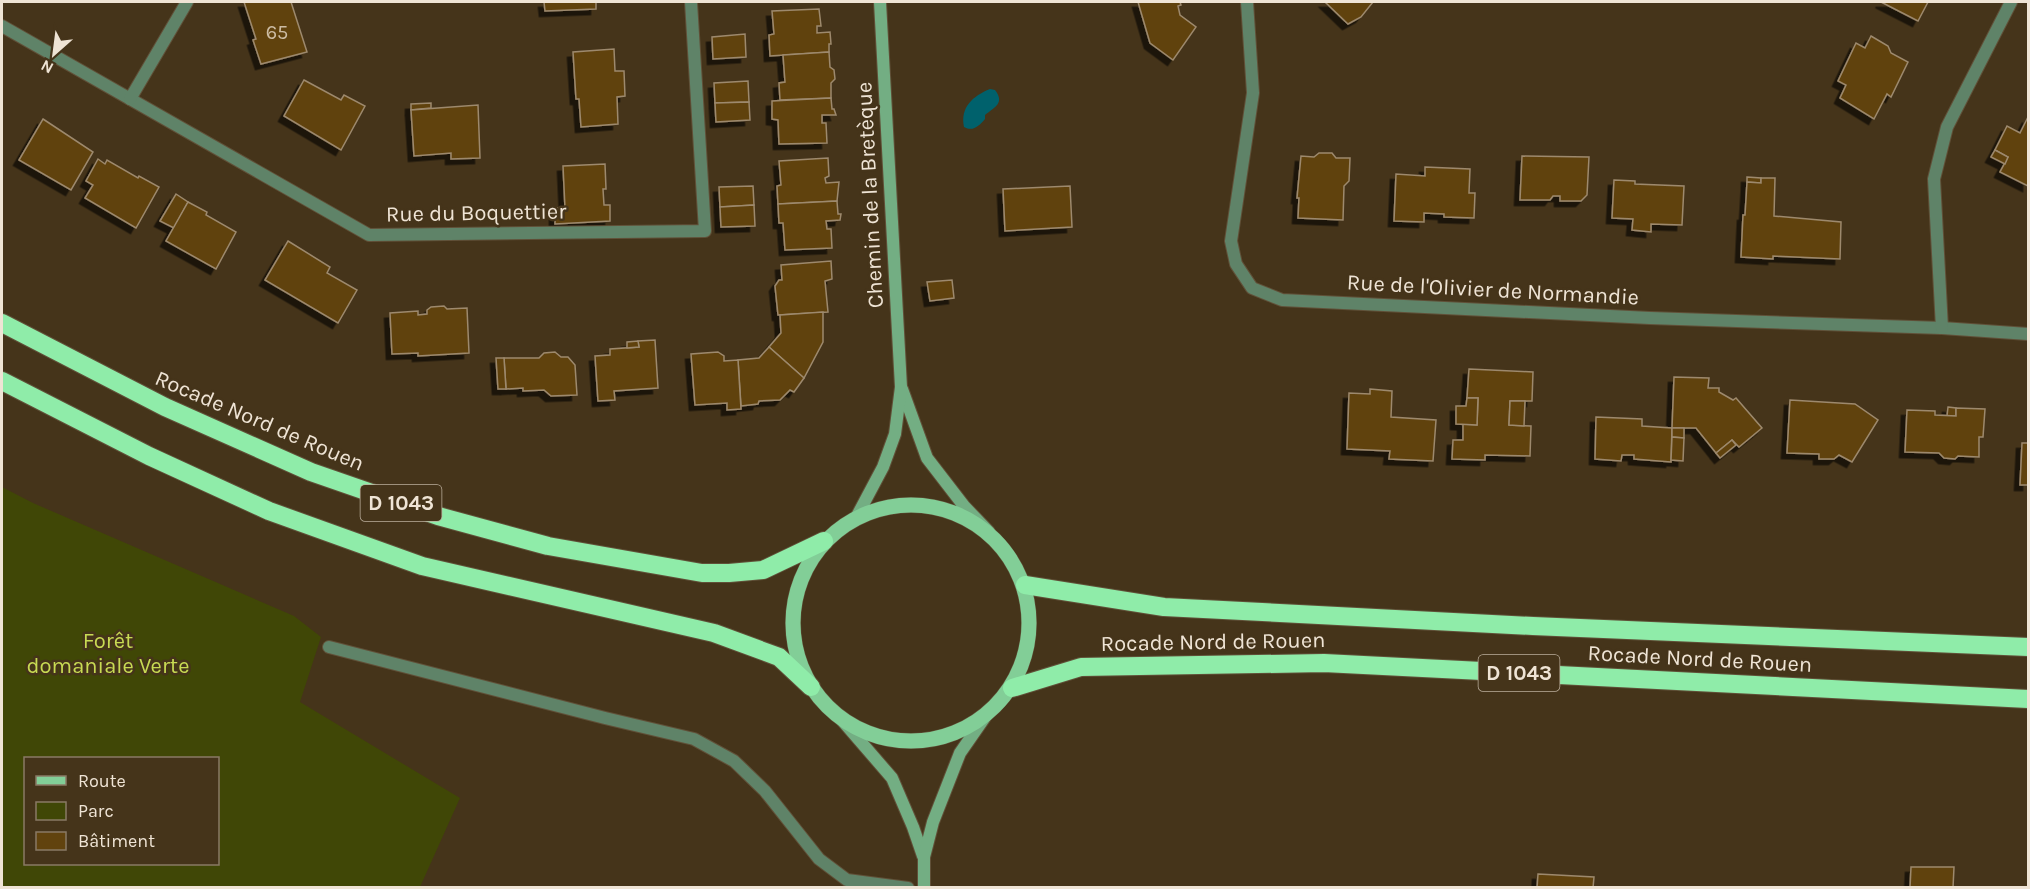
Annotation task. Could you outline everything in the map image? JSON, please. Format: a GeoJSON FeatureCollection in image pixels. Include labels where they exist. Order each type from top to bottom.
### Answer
{"type":"FeatureCollection","features":[{"type":"Feature","properties":{"kind":"highway","name":"Rocade Nord de Rouen"},"geometry":{"type":"LineString","coordinates":[[2,323],[165,407],[311,472],[438,516],[548,546],[702,573],[729,573],[763,570],[824,541]]}},
{"type":"Feature","properties":{"kind":"highway","name":"D 1043"},"geometry":{"type":"LineString","coordinates":[[2,381],[149,456],[269,512],[422,566],[714,633],[779,657],[811,687]]}},
{"type":"Feature","properties":{"kind":"highway","name":"Rocade Nord de Rouen"},"geometry":{"type":"LineString","coordinates":[[1025,585],[1164,607],[1533,626],[2028,647]]}},
{"type":"Feature","properties":{"kind":"highway","name":"Rocade Nord de Rouen"},"geometry":{"type":"LineString","coordinates":[[1012,688],[1081,667],[1324,663],[2028,699]]}},
{"type":"Feature","properties":{"kind":"main road"},"geometry":{"type":"LineString","coordinates":[[902,503],[949,509],[989,532],[1011,556],[1025,585],[1030,638],[1012,688],[985,717],[951,735],[913,742],[875,736],[841,719],[811,687],[796,651],[792,612],[802,574],[824,541],[857,516],[902,503]]}},
{"type":"Feature","properties":{"kind":"street"},"geometry":{"type":"LineString","coordinates":[[130,99],[187,2]]}},
{"type":"Feature","properties":{"kind":"street","name":"Rue du Boquettier"},"geometry":{"type":"LineString","coordinates":[[2,26],[369,235],[705,231],[691,2]]}},
{"type":"Feature","properties":{"kind":"street","name":"Chemin de la Bretèque"},"geometry":{"type":"LineString","coordinates":[[857,516],[883,467],[895,434],[901,387],[880,2]]}},
{"type":"Feature","properties":{"kind":"street","name":"Rue de l'Olivier de Normandie"},"geometry":{"type":"LineString","coordinates":[[1247,2],[1253,93],[1231,241],[1236,264],[1252,288],[1282,300],[1650,318],[1942,328],[2028,334]]}},
{"type":"Feature","properties":{"kind":"street"},"geometry":{"type":"LineString","coordinates":[[1942,328],[1934,179],[1947,127],[2011,2]]}},
{"type":"Feature","properties":{"kind":"street","name":"Chemin de la Bretèque"},"geometry":{"type":"LineString","coordinates":[[901,387],[927,458],[964,506],[989,532]]}},
{"type":"Feature","properties":{"kind":"street"},"geometry":{"type":"LineString","coordinates":[[329,647],[694,739],[734,761],[765,791],[819,859],[847,880],[908,888]]}},
{"type":"Feature","properties":{"kind":"street"},"geometry":{"type":"LineString","coordinates":[[924,888],[924,857],[933,822],[960,753],[985,717]]}},
{"type":"Feature","properties":{"kind":"street"},"geometry":{"type":"LineString","coordinates":[[841,719],[892,778],[924,857]]}},
{"type":"Feature","properties":{"kind":"green space","name":"Forêt domaniale Verte"},"geometry":{"type":"Polygon","coordinates":[[[2,487],[33,503],[294,616],[321,637],[300,702],[460,798],[420,887],[2,887],[2,487]]]}},
{"type":"Feature","properties":{"kind":"water"},"geometry":{"type":"Polygon","coordinates":[[[990,89],[995,90],[998,94],[998,104],[985,115],[985,119],[978,126],[973,129],[964,127],[964,114],[969,103],[990,89]]]}},
{"type":"Feature","properties":{"kind":"building"},"geometry":{"type":"Polygon","coordinates":[[[244,2],[291,2],[307,52],[261,64],[244,2]]]}},
{"type":"Feature","properties":{"kind":"building"},"geometry":{"type":"Polygon","coordinates":[[[544,2],[596,2],[596,9],[545,11],[544,2]]]}},
{"type":"Feature","properties":{"kind":"building"},"geometry":{"type":"Polygon","coordinates":[[[1138,2],[1180,2],[1181,5],[1178,6],[1180,15],[1196,27],[1173,60],[1150,43],[1138,2]]]}},
{"type":"Feature","properties":{"kind":"building"},"geometry":{"type":"Polygon","coordinates":[[[1325,2],[1373,2],[1361,17],[1348,24],[1325,2]]]}},
{"type":"Feature","properties":{"kind":"building"},"geometry":{"type":"Polygon","coordinates":[[[1881,2],[1928,2],[1918,21],[1881,2]]]}},
{"type":"Feature","properties":{"kind":"building"},"geometry":{"type":"Polygon","coordinates":[[[819,9],[821,26],[817,26],[817,33],[830,32],[829,52],[770,56],[769,35],[774,34],[772,11],[819,9]]]}},
{"type":"Feature","properties":{"kind":"building"},"geometry":{"type":"Polygon","coordinates":[[[745,34],[746,57],[713,59],[712,37],[745,34]]]}},
{"type":"Feature","properties":{"kind":"building"},"geometry":{"type":"Polygon","coordinates":[[[1871,36],[1888,46],[1891,53],[1908,62],[1891,97],[1887,94],[1874,119],[1840,98],[1846,85],[1838,81],[1856,43],[1865,48],[1871,36]]]}},
{"type":"Feature","properties":{"kind":"building"},"geometry":{"type":"Polygon","coordinates":[[[614,49],[615,71],[624,71],[625,96],[617,97],[618,124],[581,127],[579,99],[576,99],[573,52],[614,49]]]}},
{"type":"Feature","properties":{"kind":"building"},"geometry":{"type":"Polygon","coordinates":[[[829,52],[830,67],[834,70],[835,79],[831,83],[831,98],[780,100],[779,83],[785,82],[783,55],[829,52]]]}},
{"type":"Feature","properties":{"kind":"building"},"geometry":{"type":"Polygon","coordinates":[[[304,80],[341,100],[344,95],[365,106],[341,150],[284,116],[304,80]]]}},
{"type":"Feature","properties":{"kind":"building"},"geometry":{"type":"Polygon","coordinates":[[[748,81],[749,102],[715,103],[714,83],[748,81]]]}},
{"type":"Feature","properties":{"kind":"building"},"geometry":{"type":"Polygon","coordinates":[[[831,98],[832,109],[836,115],[822,115],[822,123],[826,123],[827,143],[779,144],[778,120],[772,119],[772,101],[831,98]]]}},
{"type":"Feature","properties":{"kind":"building"},"geometry":{"type":"Polygon","coordinates":[[[749,102],[750,120],[716,122],[715,103],[749,102]]]}},
{"type":"Feature","properties":{"kind":"building"},"geometry":{"type":"Polygon","coordinates":[[[431,103],[431,108],[411,110],[411,104],[431,103]]]}},
{"type":"Feature","properties":{"kind":"building"},"geometry":{"type":"Polygon","coordinates":[[[478,105],[480,158],[451,159],[451,153],[414,156],[411,110],[478,105]]]}},
{"type":"Feature","properties":{"kind":"building"},"geometry":{"type":"Polygon","coordinates":[[[2028,117],[2028,186],[2000,172],[2008,157],[1995,150],[2007,126],[2020,133],[2028,117]]]}},
{"type":"Feature","properties":{"kind":"building"},"geometry":{"type":"Polygon","coordinates":[[[43,119],[93,152],[71,190],[19,160],[43,119]]]}},
{"type":"Feature","properties":{"kind":"building"},"geometry":{"type":"Polygon","coordinates":[[[1995,150],[2008,157],[2005,164],[1991,157],[1995,150]]]}},
{"type":"Feature","properties":{"kind":"building"},"geometry":{"type":"Polygon","coordinates":[[[1319,153],[1332,153],[1336,158],[1350,158],[1349,181],[1344,186],[1343,220],[1298,218],[1299,198],[1297,198],[1301,156],[1314,157],[1319,153]]]}},
{"type":"Feature","properties":{"kind":"building"},"geometry":{"type":"Polygon","coordinates":[[[1522,156],[1589,157],[1587,195],[1581,201],[1560,201],[1560,196],[1553,196],[1550,200],[1520,200],[1522,156]]]}},
{"type":"Feature","properties":{"kind":"building"},"geometry":{"type":"Polygon","coordinates":[[[828,158],[829,176],[825,178],[826,183],[839,182],[837,201],[778,204],[777,186],[781,185],[779,161],[828,158]]]}},
{"type":"Feature","properties":{"kind":"building"},"geometry":{"type":"Polygon","coordinates":[[[98,159],[105,164],[107,160],[159,187],[136,228],[85,198],[93,185],[86,181],[98,159]]]}},
{"type":"Feature","properties":{"kind":"building"},"geometry":{"type":"Polygon","coordinates":[[[605,164],[604,205],[610,205],[610,221],[555,224],[555,208],[565,208],[563,166],[605,164]]]}},
{"type":"Feature","properties":{"kind":"building"},"geometry":{"type":"Polygon","coordinates":[[[1425,167],[1470,169],[1469,193],[1475,193],[1474,218],[1444,217],[1444,214],[1424,213],[1424,222],[1394,221],[1396,174],[1425,176],[1425,167]]]}},
{"type":"Feature","properties":{"kind":"building"},"geometry":{"type":"Polygon","coordinates":[[[1747,177],[1761,178],[1761,183],[1747,182],[1747,177]]]}},
{"type":"Feature","properties":{"kind":"building"},"geometry":{"type":"Polygon","coordinates":[[[1761,178],[1775,178],[1774,216],[1841,222],[1840,259],[1741,257],[1747,182],[1761,183],[1761,178]]]}},
{"type":"Feature","properties":{"kind":"building"},"geometry":{"type":"Polygon","coordinates":[[[1614,180],[1635,181],[1635,184],[1684,186],[1682,225],[1651,224],[1651,232],[1632,230],[1633,219],[1612,218],[1614,180]]]}},
{"type":"Feature","properties":{"kind":"building"},"geometry":{"type":"Polygon","coordinates":[[[753,186],[754,205],[720,207],[719,187],[753,186]]]}},
{"type":"Feature","properties":{"kind":"building"},"geometry":{"type":"Polygon","coordinates":[[[1070,186],[1072,227],[1005,231],[1003,189],[1070,186]]]}},
{"type":"Feature","properties":{"kind":"building"},"geometry":{"type":"Polygon","coordinates":[[[176,194],[188,202],[174,228],[160,221],[176,194]]]}},
{"type":"Feature","properties":{"kind":"building"},"geometry":{"type":"Polygon","coordinates":[[[837,201],[838,214],[841,214],[840,220],[826,221],[827,229],[831,229],[832,248],[785,250],[783,223],[779,223],[778,204],[837,201]]]}},
{"type":"Feature","properties":{"kind":"building"},"geometry":{"type":"Polygon","coordinates":[[[188,202],[236,232],[216,269],[166,241],[188,202]]]}},
{"type":"Feature","properties":{"kind":"building"},"geometry":{"type":"Polygon","coordinates":[[[754,205],[755,226],[721,227],[720,207],[754,205]]]}},
{"type":"Feature","properties":{"kind":"building"},"geometry":{"type":"Polygon","coordinates":[[[288,241],[330,267],[327,273],[357,290],[338,323],[265,280],[288,241]]]}},
{"type":"Feature","properties":{"kind":"building"},"geometry":{"type":"Polygon","coordinates":[[[831,261],[832,279],[825,281],[828,312],[778,315],[775,286],[779,280],[782,280],[781,265],[831,261]]]}},
{"type":"Feature","properties":{"kind":"building"},"geometry":{"type":"Polygon","coordinates":[[[952,280],[954,298],[930,301],[927,282],[952,280]]]}},
{"type":"Feature","properties":{"kind":"building"},"geometry":{"type":"Polygon","coordinates":[[[444,306],[447,309],[467,308],[469,353],[418,356],[418,353],[392,354],[390,313],[418,311],[418,315],[427,314],[427,310],[431,307],[444,306]]]}},
{"type":"Feature","properties":{"kind":"building"},"geometry":{"type":"Polygon","coordinates":[[[823,312],[823,342],[804,378],[769,347],[781,333],[780,315],[823,312]]]}},
{"type":"Feature","properties":{"kind":"building"},"geometry":{"type":"Polygon","coordinates":[[[655,340],[658,388],[614,391],[615,400],[598,401],[595,356],[610,355],[610,349],[639,347],[638,341],[655,340]]]}},
{"type":"Feature","properties":{"kind":"building"},"geometry":{"type":"Polygon","coordinates":[[[638,341],[639,347],[627,348],[627,342],[638,341]]]}},
{"type":"Feature","properties":{"kind":"building"},"geometry":{"type":"Polygon","coordinates":[[[769,347],[804,378],[794,392],[790,390],[780,400],[759,401],[758,404],[741,406],[738,360],[759,358],[769,347]]]}},
{"type":"Feature","properties":{"kind":"building"},"geometry":{"type":"Polygon","coordinates":[[[555,352],[561,357],[568,357],[575,365],[577,395],[551,396],[544,390],[506,389],[504,358],[539,358],[544,353],[555,352]]]}},
{"type":"Feature","properties":{"kind":"building"},"geometry":{"type":"Polygon","coordinates":[[[718,352],[724,356],[724,361],[738,360],[741,409],[727,410],[727,403],[695,405],[691,354],[718,352]]]}},
{"type":"Feature","properties":{"kind":"building"},"geometry":{"type":"Polygon","coordinates":[[[496,358],[504,358],[506,389],[498,389],[496,358]]]}},
{"type":"Feature","properties":{"kind":"building"},"geometry":{"type":"Polygon","coordinates":[[[1469,369],[1533,372],[1532,401],[1510,401],[1509,425],[1531,426],[1530,456],[1485,455],[1485,460],[1452,459],[1453,440],[1463,440],[1463,424],[1477,425],[1478,398],[1467,398],[1469,369]]]}},
{"type":"Feature","properties":{"kind":"building"},"geometry":{"type":"Polygon","coordinates":[[[1674,377],[1709,378],[1708,388],[1719,388],[1719,392],[1733,400],[1736,398],[1762,428],[1739,447],[1732,440],[1716,453],[1696,428],[1672,428],[1674,377]]]}},
{"type":"Feature","properties":{"kind":"building"},"geometry":{"type":"Polygon","coordinates":[[[1370,389],[1392,391],[1391,417],[1436,420],[1433,461],[1389,459],[1390,451],[1347,449],[1349,393],[1370,394],[1370,389]]]}},
{"type":"Feature","properties":{"kind":"building"},"geometry":{"type":"Polygon","coordinates":[[[1467,398],[1478,398],[1477,425],[1456,424],[1456,406],[1466,406],[1467,398]]]}},
{"type":"Feature","properties":{"kind":"building"},"geometry":{"type":"Polygon","coordinates":[[[1790,400],[1855,404],[1878,420],[1852,462],[1839,455],[1834,459],[1819,459],[1819,454],[1787,453],[1790,400]]]}},
{"type":"Feature","properties":{"kind":"building"},"geometry":{"type":"Polygon","coordinates":[[[1510,401],[1525,401],[1524,426],[1509,425],[1510,401]]]}},
{"type":"Feature","properties":{"kind":"building"},"geometry":{"type":"Polygon","coordinates":[[[1948,407],[1956,408],[1956,416],[1947,416],[1948,407]]]}},
{"type":"Feature","properties":{"kind":"building"},"geometry":{"type":"Polygon","coordinates":[[[1956,408],[1985,409],[1983,437],[1979,437],[1979,457],[1958,456],[1955,459],[1944,458],[1939,453],[1905,452],[1907,410],[1935,411],[1935,415],[1956,416],[1956,408]]]}},
{"type":"Feature","properties":{"kind":"building"},"geometry":{"type":"Polygon","coordinates":[[[1596,417],[1642,419],[1642,426],[1672,428],[1671,462],[1634,459],[1634,455],[1622,455],[1621,461],[1595,459],[1596,417]]]}},
{"type":"Feature","properties":{"kind":"building"},"geometry":{"type":"Polygon","coordinates":[[[1672,428],[1684,428],[1684,438],[1672,437],[1672,428]]]}},
{"type":"Feature","properties":{"kind":"building"},"geometry":{"type":"Polygon","coordinates":[[[1672,437],[1684,438],[1683,461],[1671,460],[1672,437]]]}},
{"type":"Feature","properties":{"kind":"building"},"geometry":{"type":"Polygon","coordinates":[[[1732,440],[1736,445],[1720,458],[1716,453],[1732,440]]]}},
{"type":"Feature","properties":{"kind":"building"},"geometry":{"type":"Polygon","coordinates":[[[2022,443],[2028,443],[2028,485],[2020,485],[2022,443]]]}},
{"type":"Feature","properties":{"kind":"building"},"geometry":{"type":"Polygon","coordinates":[[[1911,867],[1954,867],[1953,888],[1910,888],[1911,867]]]}},
{"type":"Feature","properties":{"kind":"building"},"geometry":{"type":"Polygon","coordinates":[[[1538,874],[1594,877],[1593,888],[1537,888],[1538,874]]]}}]}
